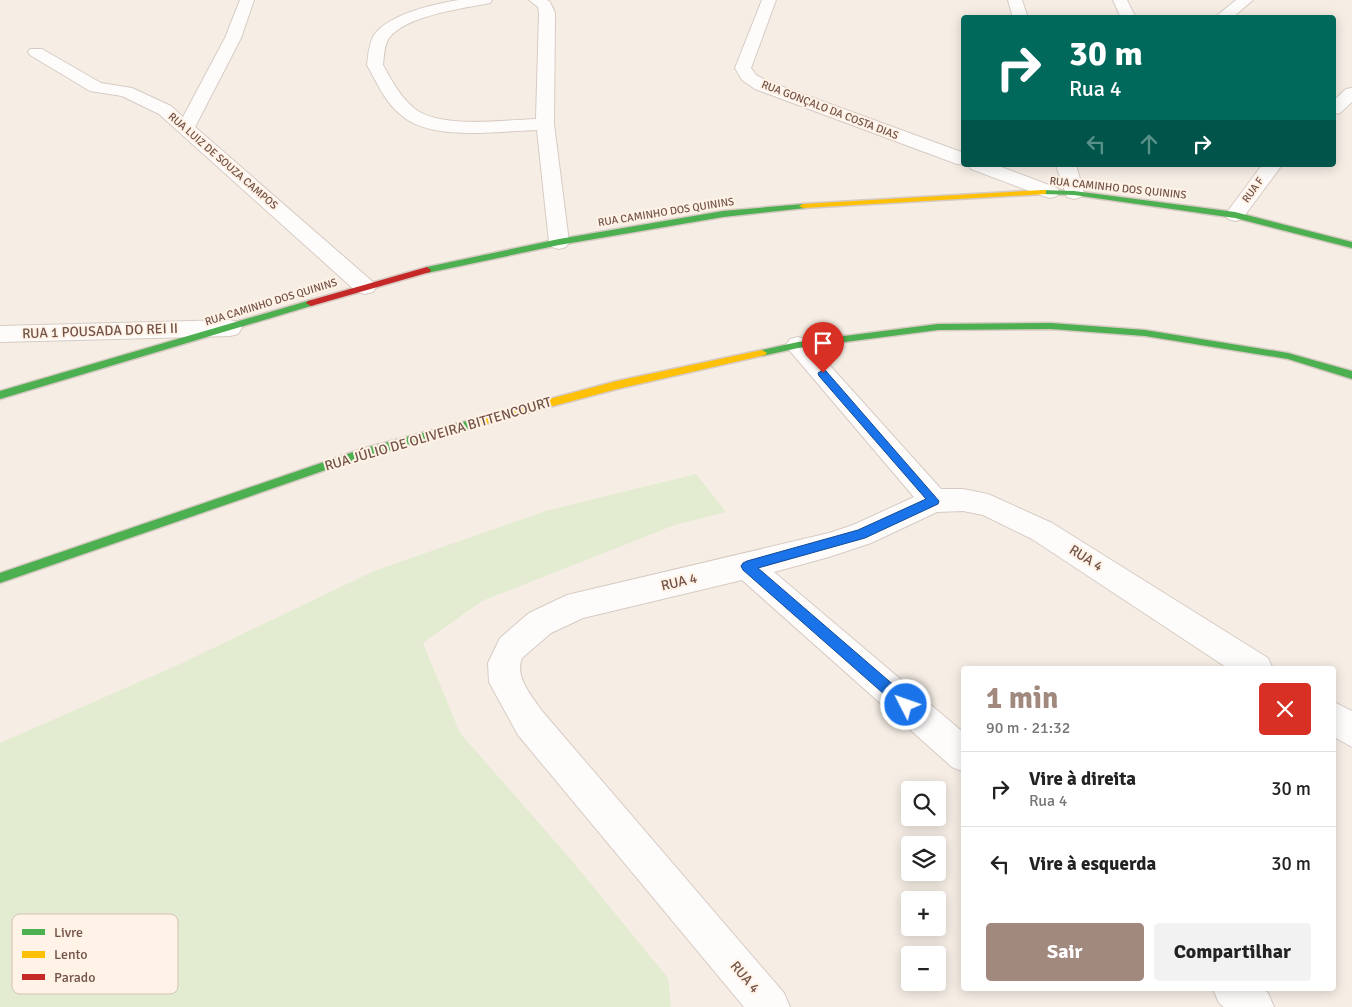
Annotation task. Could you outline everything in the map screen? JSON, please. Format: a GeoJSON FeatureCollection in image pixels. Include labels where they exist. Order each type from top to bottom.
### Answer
{"type":"FeatureCollection","features":[{"type":"Feature","properties":{"kind":"street"},"geometry":{"type":"LineString","coordinates":[[186,128],[233,38],[247,0]]}},
{"type":"Feature","properties":{"kind":"street"},"geometry":{"type":"LineString","coordinates":[[485,0],[438,8],[398,23],[381,37],[375,65],[391,94],[408,112],[421,120],[448,127],[545,124]]}},
{"type":"Feature","properties":{"kind":"street"},"geometry":{"type":"LineString","coordinates":[[536,0],[545,5],[547,13],[545,124],[559,242]]}},
{"type":"Feature","properties":{"kind":"street","name":"RUA GONÇALO DA COSTA DIAS"},"geometry":{"type":"LineString","coordinates":[[769,0],[743,68],[749,78],[761,85],[961,159]]}},
{"type":"Feature","properties":{"kind":"street"},"geometry":{"type":"LineString","coordinates":[[1015,0],[1020,15]]}},
{"type":"Feature","properties":{"kind":"street"},"geometry":{"type":"LineString","coordinates":[[1120,0],[1128,15]]}},
{"type":"Feature","properties":{"kind":"street"},"geometry":{"type":"LineString","coordinates":[[1225,15],[1246,0]]}},
{"type":"Feature","properties":{"kind":"street","name":"RUA LUIZ DE SOUZA CAMPOS"},"geometry":{"type":"LineString","coordinates":[[36,52],[96,87],[126,92],[165,110],[365,287]]}},
{"type":"Feature","properties":{"kind":"street"},"geometry":{"type":"LineString","coordinates":[[1336,107],[1352,93]]}},
{"type":"Feature","properties":{"kind":"street"},"geometry":{"type":"LineString","coordinates":[[983,167],[1050,192]]}},
{"type":"Feature","properties":{"kind":"street"},"geometry":{"type":"LineString","coordinates":[[1067,167],[1074,193]]}},
{"type":"Feature","properties":{"kind":"street","name":"RUA F"},"geometry":{"type":"LineString","coordinates":[[1235,215],[1271,167]]}},
{"type":"Feature","properties":{"kind":"street","name":"RUA CAMINHO DOS QUININS"},"geometry":{"type":"LineString","coordinates":[[0,394],[434,268],[559,242],[723,214],[776,208],[1050,192],[1074,193],[1235,215],[1352,245]]}},
{"type":"Feature","properties":{"kind":"street","name":"RUA JÚLIO DE OLIVEIRA BITTENCOURT"},"geometry":{"type":"LineString","coordinates":[[0,578],[362,453],[617,385],[798,345],[938,327],[1051,326],[1163,336],[1288,356],[1352,375]]}},
{"type":"Feature","properties":{"kind":"street","name":"RUA 1 POUSADA DO REI II"},"geometry":{"type":"LineString","coordinates":[[0,334],[230,328]]}},
{"type":"Feature","properties":{"kind":"street"},"geometry":{"type":"LineString","coordinates":[[798,345],[934,501]]}},
{"type":"Feature","properties":{"kind":"street","name":"RUA 4"},"geometry":{"type":"LineString","coordinates":[[770,1007],[530,723],[505,682],[504,663],[511,648],[540,623],[578,605],[747,566],[860,534],[934,501],[963,500],[988,505],[1042,531],[1252,666]]}},
{"type":"Feature","properties":{"kind":"street"},"geometry":{"type":"LineString","coordinates":[[747,566],[961,752]]}},
{"type":"Feature","properties":{"kind":"street"},"geometry":{"type":"LineString","coordinates":[[1336,719],[1352,730]]}},
{"type":"Feature","properties":{"kind":"street"},"geometry":{"type":"LineString","coordinates":[[1235,991],[1254,1007]]}},
{"type":"Feature","properties":{"kind":"green space"},"geometry":{"type":"Polygon","coordinates":[[[696,474],[726,512],[675,525],[482,601],[423,643],[460,733],[573,862],[668,978],[671,1007],[0,1007],[0,743],[180,664],[374,571],[546,511],[696,474]]]}},
{"type":"Feature","properties":{"kind":"traffic: fast"},"geometry":{"type":"LineString","coordinates":[[1043,192],[1074,193],[1235,215],[1352,245]]}},
{"type":"Feature","properties":{"kind":"traffic: fast"},"geometry":{"type":"LineString","coordinates":[[427,270],[559,242],[723,214],[803,206]]}},
{"type":"Feature","properties":{"kind":"traffic: fast"},"geometry":{"type":"LineString","coordinates":[[0,395],[311,303]]}},
{"type":"Feature","properties":{"kind":"traffic: fast"},"geometry":{"type":"LineString","coordinates":[[762,353],[798,345],[938,327],[1051,326],[1145,333],[1288,356],[1352,375]]}},
{"type":"Feature","properties":{"kind":"traffic: fast"},"geometry":{"type":"LineString","coordinates":[[0,578],[362,453],[478,422]]}},
{"type":"Feature","properties":{"kind":"traffic: slow"},"geometry":{"type":"LineString","coordinates":[[803,206],[1043,192]]}},
{"type":"Feature","properties":{"kind":"traffic: slow"},"geometry":{"type":"LineString","coordinates":[[478,422],[617,385],[762,353]]}},
{"type":"Feature","properties":{"kind":"traffic: jam"},"geometry":{"type":"LineString","coordinates":[[311,303],[427,270]]}},
{"type":"Feature","properties":{"kind":"route"},"geometry":{"type":"LineString","coordinates":[[823,373],[934,501],[860,534],[829,545],[747,566],[906,705]]}}]}
